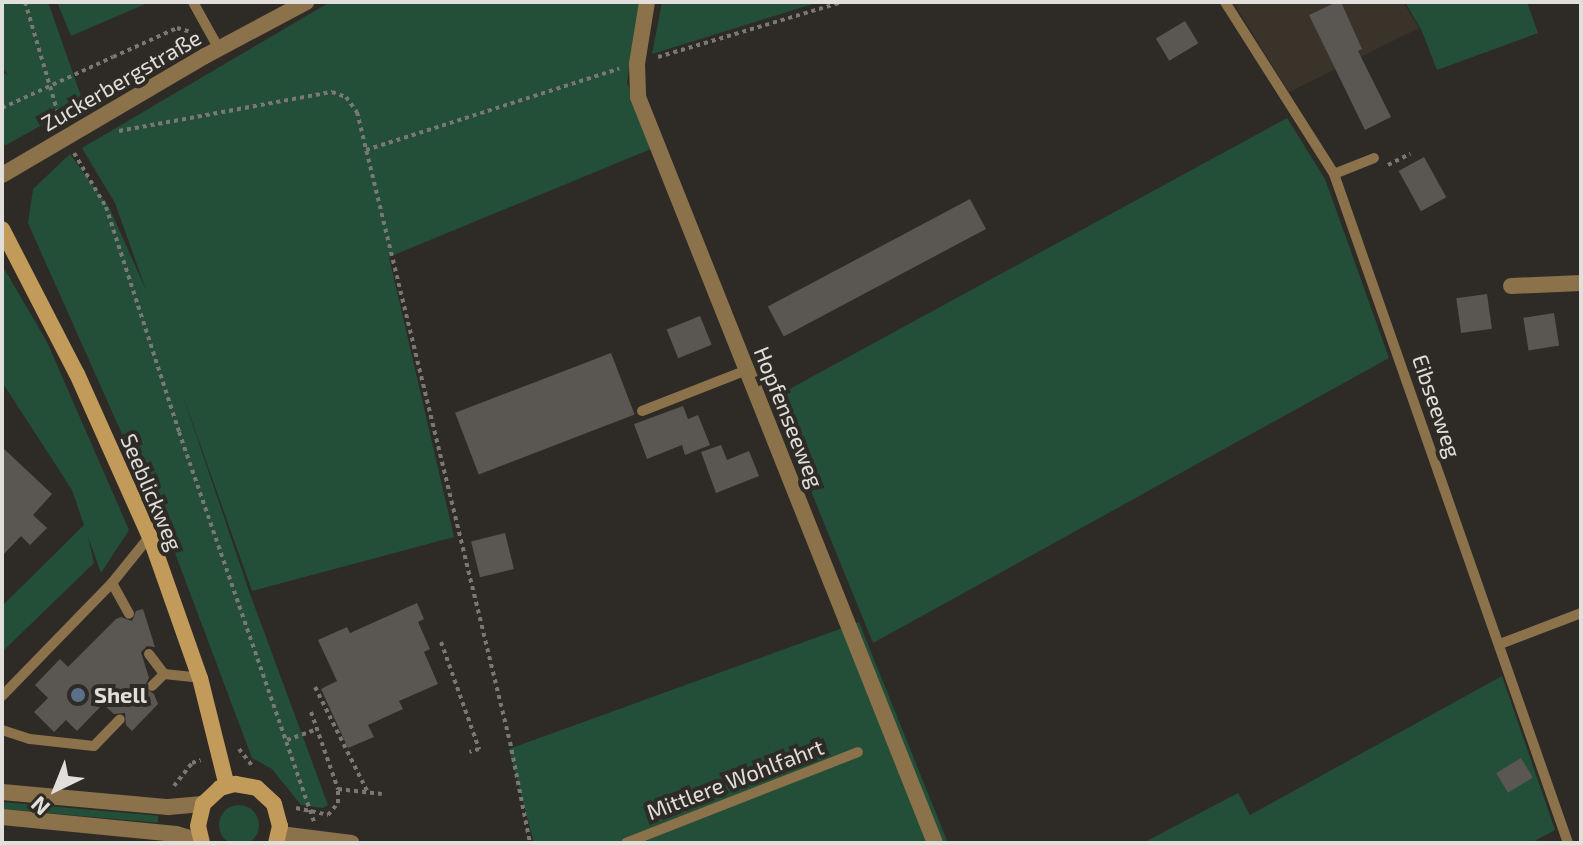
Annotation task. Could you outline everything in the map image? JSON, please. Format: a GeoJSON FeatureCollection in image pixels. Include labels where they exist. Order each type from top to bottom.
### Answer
{"type":"FeatureCollection","features":[{"type":"Feature","properties":{"kind":"main road","name":"Seeblickweg"},"geometry":{"type":"LineString","coordinates":[[2,229],[77,374],[149,537],[200,678],[227,786]]}},
{"type":"Feature","properties":{"kind":"main road"},"geometry":{"type":"LineString","coordinates":[[201,842],[198,818],[203,804],[227,786],[250,786],[270,798],[278,813],[278,838]]}},
{"type":"Feature","properties":{"kind":"street","name":"Zuckerbergstraße"},"geometry":{"type":"LineString","coordinates":[[2,175],[219,49],[281,9],[306,2]]}},
{"type":"Feature","properties":{"kind":"street","name":"Hopfenseeweg"},"geometry":{"type":"LineString","coordinates":[[647,2],[637,64],[638,97],[935,843]]}},
{"type":"Feature","properties":{"kind":"street"},"geometry":{"type":"LineString","coordinates":[[1511,286],[1581,283]]}},
{"type":"Feature","properties":{"kind":"street"},"geometry":{"type":"LineString","coordinates":[[2,792],[168,807],[203,804]]}},
{"type":"Feature","properties":{"kind":"street"},"geometry":{"type":"LineString","coordinates":[[2,817],[176,834],[201,842]]}},
{"type":"Feature","properties":{"kind":"street"},"geometry":{"type":"LineString","coordinates":[[278,838],[351,843]]}},
{"type":"Feature","properties":{"kind":"lane"},"geometry":{"type":"LineString","coordinates":[[193,2],[219,49]]}},
{"type":"Feature","properties":{"kind":"lane","name":"Eibseeweg"},"geometry":{"type":"LineString","coordinates":[[1225,2],[1334,174],[1568,843]]}},
{"type":"Feature","properties":{"kind":"lane"},"geometry":{"type":"LineString","coordinates":[[1334,174],[1374,158]]}},
{"type":"Feature","properties":{"kind":"lane"},"geometry":{"type":"LineString","coordinates":[[642,411],[747,370]]}},
{"type":"Feature","properties":{"kind":"lane"},"geometry":{"type":"LineString","coordinates":[[2,696],[112,583],[149,537]]}},
{"type":"Feature","properties":{"kind":"lane"},"geometry":{"type":"LineString","coordinates":[[112,583],[129,614]]}},
{"type":"Feature","properties":{"kind":"lane"},"geometry":{"type":"LineString","coordinates":[[1500,644],[1581,613]]}},
{"type":"Feature","properties":{"kind":"lane"},"geometry":{"type":"LineString","coordinates":[[149,654],[164,674],[200,678]]}},
{"type":"Feature","properties":{"kind":"lane"},"geometry":{"type":"LineString","coordinates":[[152,686],[164,674]]}},
{"type":"Feature","properties":{"kind":"lane"},"geometry":{"type":"LineString","coordinates":[[2,730],[30,739],[94,746],[120,719]]}},
{"type":"Feature","properties":{"kind":"lane","name":"Mittlere Wohlfahrt"},"geometry":{"type":"LineString","coordinates":[[626,843],[858,752]]}},
{"type":"Feature","properties":{"kind":"path"},"geometry":{"type":"LineString","coordinates":[[25,2],[65,138],[106,207],[184,446],[315,814]]}},
{"type":"Feature","properties":{"kind":"path"},"geometry":{"type":"LineString","coordinates":[[366,150],[842,2]]}},
{"type":"Feature","properties":{"kind":"path"},"geometry":{"type":"LineString","coordinates":[[2,108],[177,28],[191,32],[197,42]]}},
{"type":"Feature","properties":{"kind":"path"},"geometry":{"type":"LineString","coordinates":[[111,132],[187,121],[332,92],[346,97],[357,112],[510,742],[530,843]]}},
{"type":"Feature","properties":{"kind":"path"},"geometry":{"type":"LineString","coordinates":[[441,642],[479,749],[469,752]]}},
{"type":"Feature","properties":{"kind":"path"},"geometry":{"type":"LineString","coordinates":[[315,687],[368,793]]}},
{"type":"Feature","properties":{"kind":"path"},"geometry":{"type":"LineString","coordinates":[[291,800],[297,809],[328,815],[338,803],[338,789],[311,712]]}},
{"type":"Feature","properties":{"kind":"path"},"geometry":{"type":"LineString","coordinates":[[287,740],[317,729]]}},
{"type":"Feature","properties":{"kind":"path"},"geometry":{"type":"LineString","coordinates":[[169,790],[192,763],[239,748],[247,763],[258,770]]}},
{"type":"Feature","properties":{"kind":"path"},"geometry":{"type":"LineString","coordinates":[[338,789],[382,794]]}},
{"type":"Feature","properties":{"kind":"shaded area"},"geometry":{"type":"Polygon","coordinates":[[[1233,2],[1403,2],[1419,28],[1289,92],[1233,2]]]}},
{"type":"Feature","properties":{"kind":"green space"},"geometry":{"type":"Polygon","coordinates":[[[2,2],[48,2],[83,102],[6,145],[2,144],[2,72],[8,75],[2,67],[2,2]]]}},
{"type":"Feature","properties":{"kind":"green space"},"geometry":{"type":"Polygon","coordinates":[[[57,2],[150,2],[71,36],[57,2]]]}},
{"type":"Feature","properties":{"kind":"green space"},"geometry":{"type":"Polygon","coordinates":[[[330,2],[639,2],[627,82],[651,149],[389,257],[454,537],[252,591],[182,393],[249,591],[328,805],[323,808],[301,805],[272,769],[252,758],[175,553],[28,223],[33,189],[70,154],[109,207],[146,290],[115,203],[82,148],[330,2]]]}},
{"type":"Feature","properties":{"kind":"green space"},"geometry":{"type":"Polygon","coordinates":[[[662,2],[819,2],[652,54],[662,2]]]}},
{"type":"Feature","properties":{"kind":"green space"},"geometry":{"type":"Polygon","coordinates":[[[1405,2],[1527,2],[1538,33],[1437,70],[1421,29],[1405,2]]]}},
{"type":"Feature","properties":{"kind":"green space"},"geometry":{"type":"Polygon","coordinates":[[[1287,118],[1325,179],[1389,358],[873,643],[773,398],[1287,118]]]}},
{"type":"Feature","properties":{"kind":"green space"},"geometry":{"type":"Polygon","coordinates":[[[2,265],[47,342],[129,530],[101,573],[88,537],[94,563],[2,652],[2,606],[84,525],[72,490],[2,382],[2,265]]]}},
{"type":"Feature","properties":{"kind":"green space"},"geometry":{"type":"Polygon","coordinates":[[[859,622],[948,843],[534,843],[509,749],[859,622]]]}},
{"type":"Feature","properties":{"kind":"green space"},"geometry":{"type":"Polygon","coordinates":[[[1502,676],[1555,830],[1531,843],[1143,843],[1238,793],[1250,815],[1502,676]]]}},
{"type":"Feature","properties":{"kind":"green space"},"geometry":{"type":"Polygon","coordinates":[[[2,802],[158,816],[158,823],[2,809],[2,802]]]}},
{"type":"Feature","properties":{"kind":"green space"},"geometry":{"type":"Polygon","coordinates":[[[239,805],[253,811],[259,825],[253,839],[239,845],[225,839],[219,825],[225,811],[239,805]]]}},
{"type":"Feature","properties":{"kind":"building"},"geometry":{"type":"Polygon","coordinates":[[[1341,2],[1362,49],[1358,51],[1391,117],[1365,130],[1309,15],[1341,2]]]}},
{"type":"Feature","properties":{"kind":"building"},"geometry":{"type":"Polygon","coordinates":[[[1185,21],[1198,43],[1169,61],[1156,39],[1185,21]]]}},
{"type":"Feature","properties":{"kind":"building"},"geometry":{"type":"Polygon","coordinates":[[[1424,157],[1446,197],[1421,211],[1399,171],[1424,157]]]}},
{"type":"Feature","properties":{"kind":"building"},"geometry":{"type":"Polygon","coordinates":[[[970,199],[986,229],[784,337],[768,307],[970,199]]]}},
{"type":"Feature","properties":{"kind":"building"},"geometry":{"type":"Polygon","coordinates":[[[1487,294],[1492,329],[1461,333],[1456,298],[1487,294]]]}},
{"type":"Feature","properties":{"kind":"building"},"geometry":{"type":"Polygon","coordinates":[[[1554,313],[1559,346],[1529,350],[1523,318],[1554,313]]]}},
{"type":"Feature","properties":{"kind":"building"},"geometry":{"type":"Polygon","coordinates":[[[700,316],[712,345],[678,358],[667,329],[700,316]]]}},
{"type":"Feature","properties":{"kind":"building"},"geometry":{"type":"Polygon","coordinates":[[[611,353],[635,415],[479,474],[455,413],[611,353]]]}},
{"type":"Feature","properties":{"kind":"building"},"geometry":{"type":"Polygon","coordinates":[[[683,406],[688,419],[698,415],[710,445],[685,455],[682,445],[647,459],[634,424],[683,406]]]}},
{"type":"Feature","properties":{"kind":"building"},"geometry":{"type":"Polygon","coordinates":[[[721,445],[727,460],[749,451],[759,476],[716,493],[701,452],[721,445]]]}},
{"type":"Feature","properties":{"kind":"building"},"geometry":{"type":"Polygon","coordinates":[[[2,447],[52,494],[33,515],[47,528],[30,545],[21,536],[2,556],[2,447]]]}},
{"type":"Feature","properties":{"kind":"building"},"geometry":{"type":"Polygon","coordinates":[[[505,533],[514,569],[480,577],[471,541],[505,533]]]}},
{"type":"Feature","properties":{"kind":"building"},"geometry":{"type":"Polygon","coordinates":[[[417,603],[424,619],[418,622],[430,649],[424,652],[438,684],[399,701],[403,709],[368,725],[374,737],[348,748],[321,689],[337,681],[318,640],[347,627],[350,633],[417,603]]]}},
{"type":"Feature","properties":{"kind":"building"},"geometry":{"type":"Polygon","coordinates":[[[143,609],[155,647],[147,646],[141,652],[149,678],[144,687],[154,694],[158,704],[132,731],[126,725],[125,713],[114,714],[103,704],[77,731],[66,720],[54,732],[34,712],[48,698],[35,685],[60,659],[68,667],[116,619],[121,617],[132,621],[136,611],[143,609]]]}},
{"type":"Feature","properties":{"kind":"building"},"geometry":{"type":"Polygon","coordinates":[[[1521,758],[1533,778],[1508,793],[1496,773],[1521,758]]]}},
{"type":"Feature","properties":{"kind":"place","name":"Shell"},"geometry":{"type":"Point","coordinates":[78,695]}}]}
